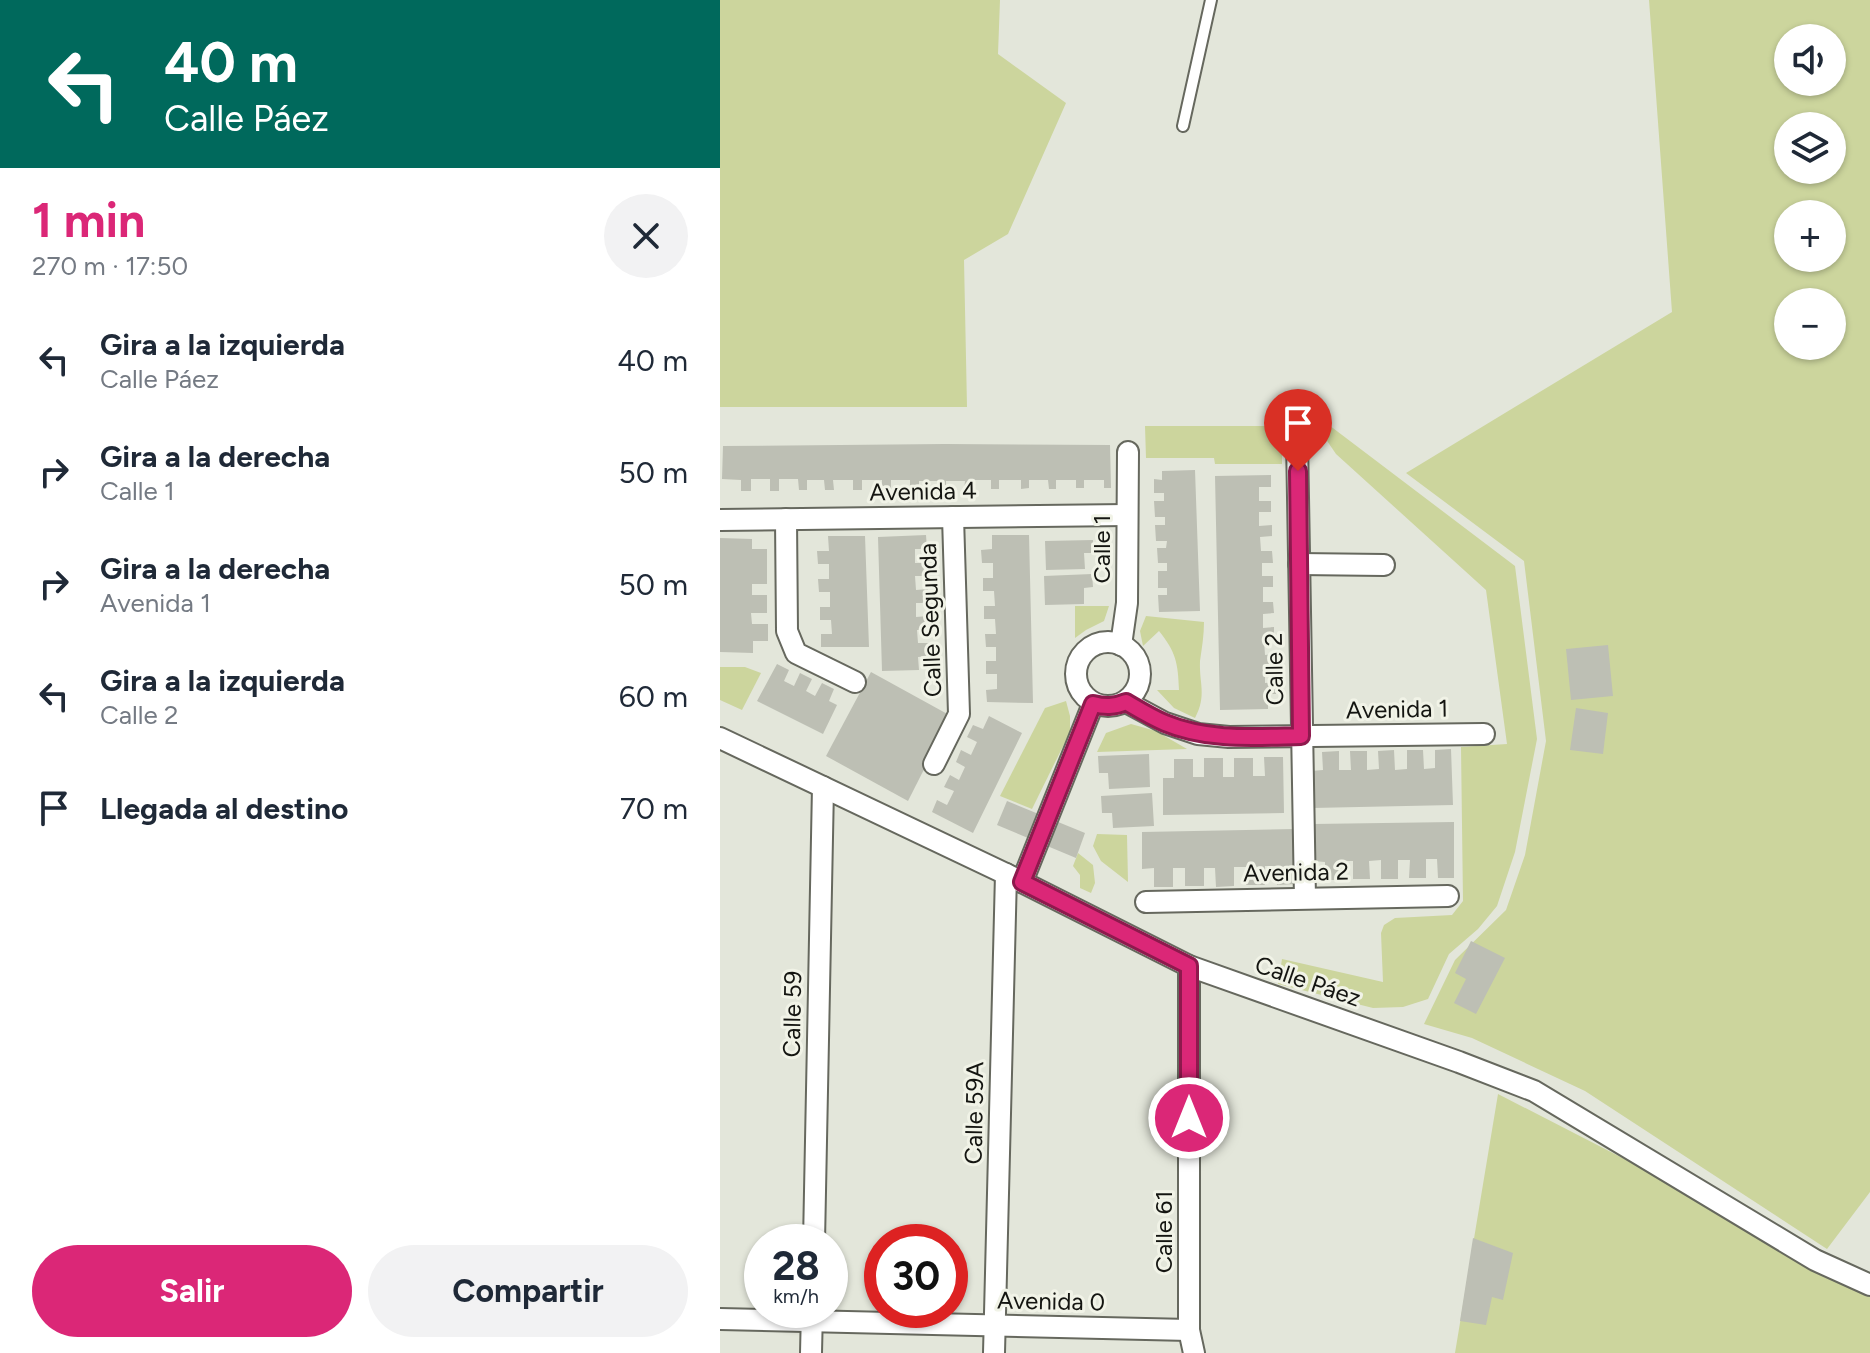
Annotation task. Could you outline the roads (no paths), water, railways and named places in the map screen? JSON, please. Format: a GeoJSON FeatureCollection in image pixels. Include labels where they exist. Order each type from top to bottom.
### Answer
{"type":"FeatureCollection","features":[{"type":"Feature","properties":{"kind":"street","name":"Calle 2"},"geometry":{"type":"LineString","coordinates":[[1297,440],[1305,898]]}},
{"type":"Feature","properties":{"kind":"street","name":"Calle 1"},"geometry":{"type":"LineString","coordinates":[[1121,645],[1127,603],[1128,452]]}},
{"type":"Feature","properties":{"kind":"street","name":"Avenida 4"},"geometry":{"type":"LineString","coordinates":[[720,520],[1127,515]]}},
{"type":"Feature","properties":{"kind":"street","name":"Calle Segunda"},"geometry":{"type":"LineString","coordinates":[[934,764],[959,714],[953,517]]}},
{"type":"Feature","properties":{"kind":"street"},"geometry":{"type":"LineString","coordinates":[[786,519],[787,631],[791,642],[796,653],[855,682]]}},
{"type":"Feature","properties":{"kind":"street"},"geometry":{"type":"LineString","coordinates":[[1299,564],[1384,565]]}},
{"type":"Feature","properties":{"kind":"street"},"geometry":{"type":"LineString","coordinates":[[1101,642],[1111,642],[1130,650],[1140,667],[1140,677],[1138,687],[1126,702],[1103,707],[1084,697],[1075,680],[1075,670],[1084,652],[1101,642]]}},
{"type":"Feature","properties":{"kind":"street","name":"Avenida 1"},"geometry":{"type":"LineString","coordinates":[[1126,702],[1165,723],[1198,734],[1229,737],[1484,734]]}},
{"type":"Feature","properties":{"kind":"street"},"geometry":{"type":"LineString","coordinates":[[1014,878],[1093,704]]}},
{"type":"Feature","properties":{"kind":"street","name":"Calle Páez"},"geometry":{"type":"LineString","coordinates":[[720,738],[1014,878],[1189,966],[1534,1091],[1815,1260],[1870,1285]]}},
{"type":"Feature","properties":{"kind":"street","name":"Calle 59"},"geometry":{"type":"LineString","coordinates":[[814,1224],[823,787]]}},
{"type":"Feature","properties":{"kind":"street","name":"Calle 59A"},"geometry":{"type":"LineString","coordinates":[[994,1353],[1014,878]]}},
{"type":"Feature","properties":{"kind":"street","name":"Avenida 2"},"geometry":{"type":"LineString","coordinates":[[1146,902],[1448,896]]}},
{"type":"Feature","properties":{"kind":"street","name":"Calle 61"},"geometry":{"type":"LineString","coordinates":[[1189,966],[1189,1330],[1194,1353]]}},
{"type":"Feature","properties":{"kind":"street","name":"Avenida 0"},"geometry":{"type":"LineString","coordinates":[[848,1317],[995,1325],[1189,1330]]}},
{"type":"Feature","properties":{"kind":"street","name":"Avenida 0"},"geometry":{"type":"LineString","coordinates":[[720,1319],[744,1318]]}},
{"type":"Feature","properties":{"kind":"street"},"geometry":{"type":"LineString","coordinates":[[811,1353],[812,1328]]}},
{"type":"Feature","properties":{"kind":"lane"},"geometry":{"type":"LineString","coordinates":[[1183,126],[1211,0]]}}]}
